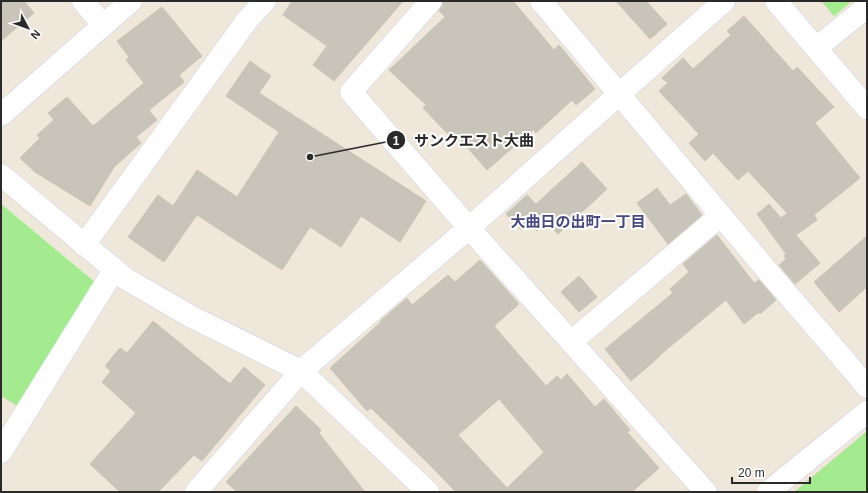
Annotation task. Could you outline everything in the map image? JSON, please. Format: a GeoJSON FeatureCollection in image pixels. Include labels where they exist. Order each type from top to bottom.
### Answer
{"type":"FeatureCollection","features":[{"type":"Feature","properties":{"kind":"street"},"geometry":{"type":"LineString","coordinates":[[83,1],[103,25]]}},
{"type":"Feature","properties":{"kind":"street"},"geometry":{"type":"LineString","coordinates":[[1,115],[131,1]]}},
{"type":"Feature","properties":{"kind":"street"},"geometry":{"type":"LineString","coordinates":[[84,244],[248,19],[265,1]]}},
{"type":"Feature","properties":{"kind":"street"},"geometry":{"type":"LineString","coordinates":[[432,1],[351,92],[469,228],[706,492]]}},
{"type":"Feature","properties":{"kind":"street"},"geometry":{"type":"LineString","coordinates":[[541,1],[867,387]]}},
{"type":"Feature","properties":{"kind":"street"},"geometry":{"type":"LineString","coordinates":[[196,492],[300,371],[469,228],[724,1]]}},
{"type":"Feature","properties":{"kind":"street"},"geometry":{"type":"LineString","coordinates":[[776,1],[867,108]]}},
{"type":"Feature","properties":{"kind":"street"},"geometry":{"type":"LineString","coordinates":[[816,48],[867,7]]}},
{"type":"Feature","properties":{"kind":"street"},"geometry":{"type":"LineString","coordinates":[[1,175],[126,279],[190,316],[300,371],[428,492]]}},
{"type":"Feature","properties":{"kind":"street"},"geometry":{"type":"LineString","coordinates":[[572,342],[721,215]]}},
{"type":"Feature","properties":{"kind":"street"},"geometry":{"type":"LineString","coordinates":[[1,452],[114,270]]}},
{"type":"Feature","properties":{"kind":"street"},"geometry":{"type":"LineString","coordinates":[[768,492],[867,412]]}},
{"type":"Feature","properties":{"kind":"green space"},"geometry":{"type":"Polygon","coordinates":[[[821,1],[852,1],[834,16],[821,1]]]}},
{"type":"Feature","properties":{"kind":"green space"},"geometry":{"type":"Polygon","coordinates":[[[1,204],[97,284],[19,407],[1,396],[1,204]]]}},
{"type":"Feature","properties":{"kind":"green space"},"geometry":{"type":"Polygon","coordinates":[[[867,431],[867,492],[794,492],[867,431]]]}},
{"type":"Feature","properties":{"kind":"building"},"geometry":{"type":"Polygon","coordinates":[[[1,1],[24,1],[34,13],[1,41],[1,1]]]}},
{"type":"Feature","properties":{"kind":"building"},"geometry":{"type":"Polygon","coordinates":[[[292,1],[403,1],[334,81],[313,65],[327,46],[283,15],[292,1]]]}},
{"type":"Feature","properties":{"kind":"building"},"geometry":{"type":"Polygon","coordinates":[[[443,1],[513,1],[554,50],[559,45],[595,89],[576,105],[572,100],[536,133],[533,130],[487,170],[454,132],[449,135],[423,108],[426,105],[389,70],[445,17],[439,11],[443,1]]]}},
{"type":"Feature","properties":{"kind":"building"},"geometry":{"type":"Polygon","coordinates":[[[616,1],[646,1],[667,24],[650,39],[616,1]]]}},
{"type":"Feature","properties":{"kind":"building"},"geometry":{"type":"Polygon","coordinates":[[[162,7],[202,56],[179,75],[184,82],[149,110],[157,120],[136,137],[141,143],[114,167],[90,206],[35,172],[20,158],[40,138],[37,135],[54,120],[48,113],[67,97],[93,126],[144,83],[126,60],[129,57],[117,41],[162,7]]]}},
{"type":"Feature","properties":{"kind":"building"},"geometry":{"type":"Polygon","coordinates":[[[744,16],[793,71],[797,67],[834,107],[815,123],[860,178],[814,215],[817,220],[796,235],[820,263],[795,284],[779,265],[786,259],[784,256],[786,254],[757,214],[769,204],[781,218],[787,213],[748,171],[738,180],[713,153],[705,161],[689,143],[699,134],[659,91],[668,83],[662,78],[683,58],[693,69],[731,35],[727,31],[744,16]]]}},
{"type":"Feature","properties":{"kind":"building"},"geometry":{"type":"Polygon","coordinates":[[[250,61],[271,76],[259,93],[426,201],[400,242],[361,216],[341,247],[310,227],[282,270],[197,215],[164,262],[128,237],[158,195],[173,206],[197,170],[237,197],[279,132],[226,96],[250,61]]]}},
{"type":"Feature","properties":{"kind":"building"},"geometry":{"type":"Polygon","coordinates":[[[582,162],[607,189],[558,234],[547,222],[537,231],[529,222],[521,230],[506,214],[527,195],[536,204],[582,162]]]}},
{"type":"Feature","properties":{"kind":"building"},"geometry":{"type":"Polygon","coordinates":[[[657,188],[670,205],[686,194],[702,215],[668,244],[637,203],[657,188]]]}},
{"type":"Feature","properties":{"kind":"building"},"geometry":{"type":"Polygon","coordinates":[[[717,235],[754,283],[759,280],[776,300],[760,314],[759,312],[744,324],[726,300],[631,381],[605,349],[673,293],[670,289],[689,272],[683,264],[717,235]]]}},
{"type":"Feature","properties":{"kind":"building"},"geometry":{"type":"Polygon","coordinates":[[[867,236],[867,287],[839,312],[814,282],[867,236]]]}},
{"type":"Feature","properties":{"kind":"building"},"geometry":{"type":"Polygon","coordinates":[[[480,260],[519,304],[494,326],[546,386],[557,376],[561,380],[567,374],[595,407],[604,399],[630,430],[627,432],[659,468],[632,492],[456,492],[371,408],[367,411],[330,368],[407,298],[412,305],[448,275],[455,282],[480,260]],[[499,399],[458,435],[507,488],[544,452],[499,399]]]}},
{"type":"Feature","properties":{"kind":"building"},"geometry":{"type":"Polygon","coordinates":[[[579,276],[597,297],[579,312],[561,292],[579,276]]]}},
{"type":"Feature","properties":{"kind":"building"},"geometry":{"type":"Polygon","coordinates":[[[153,321],[230,384],[244,367],[265,385],[202,461],[194,455],[158,492],[120,492],[90,464],[136,413],[102,382],[111,371],[105,366],[120,348],[127,353],[153,321]]]}},
{"type":"Feature","properties":{"kind":"building"},"geometry":{"type":"Polygon","coordinates":[[[296,406],[321,430],[319,433],[365,492],[237,492],[226,482],[296,406]]]}},
{"type":"Feature","properties":{"kind":"place","name":"サンクエスト大曲"},"geometry":{"type":"Point","coordinates":[310,157]}},
{"type":"Feature","properties":{"kind":"district","name":"大曲日の出町一丁目"},"geometry":{"type":"Point","coordinates":[578,221]}}]}
